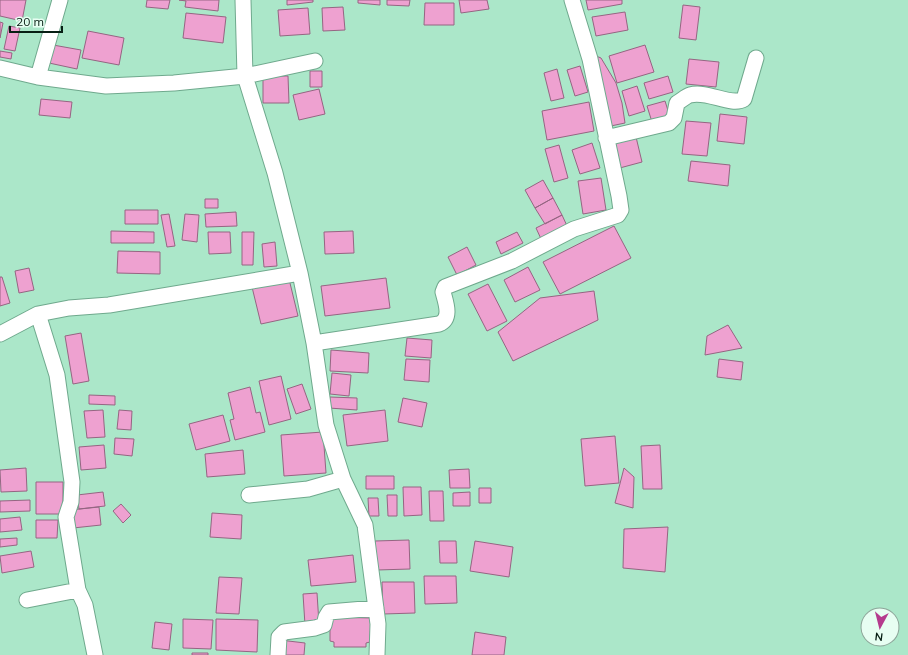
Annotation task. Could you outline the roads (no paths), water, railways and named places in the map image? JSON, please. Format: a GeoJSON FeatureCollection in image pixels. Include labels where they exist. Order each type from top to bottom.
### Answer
{"type":"FeatureCollection","features":[{"type":"Feature","properties":{"kind":"street"},"geometry":{"type":"LineString","coordinates":[[38,77],[60,0]]}},
{"type":"Feature","properties":{"kind":"street"},"geometry":{"type":"LineString","coordinates":[[243,0],[245,76],[275,173],[300,273],[314,343],[326,425],[343,479],[365,525],[378,624],[377,655]]}},
{"type":"Feature","properties":{"kind":"street"},"geometry":{"type":"LineString","coordinates":[[314,343],[444,322],[447,318],[447,304],[443,292],[445,287],[512,261],[574,229],[618,215],[621,210],[619,196],[590,59],[572,0]]}},
{"type":"Feature","properties":{"kind":"street"},"geometry":{"type":"LineString","coordinates":[[606,138],[669,123],[674,118],[677,103],[689,95],[703,94],[734,102],[740,102],[744,99],[756,58]]}},
{"type":"Feature","properties":{"kind":"street"},"geometry":{"type":"LineString","coordinates":[[0,68],[38,77],[106,86],[174,83],[245,76],[315,61]]}},
{"type":"Feature","properties":{"kind":"street"},"geometry":{"type":"LineString","coordinates":[[0,334],[38,314],[69,308],[109,305],[300,273]]}},
{"type":"Feature","properties":{"kind":"street"},"geometry":{"type":"LineString","coordinates":[[38,314],[57,375],[72,482],[70,502],[66,517],[78,590],[85,605],[95,655]]}},
{"type":"Feature","properties":{"kind":"street"},"geometry":{"type":"LineString","coordinates":[[249,496],[308,489],[343,479]]}},
{"type":"Feature","properties":{"kind":"street"},"geometry":{"type":"LineString","coordinates":[[27,600],[78,590]]}},
{"type":"Feature","properties":{"kind":"street"},"geometry":{"type":"LineString","coordinates":[[278,655],[279,637],[284,632],[315,628],[324,625],[329,612],[376,608]]}}]}
